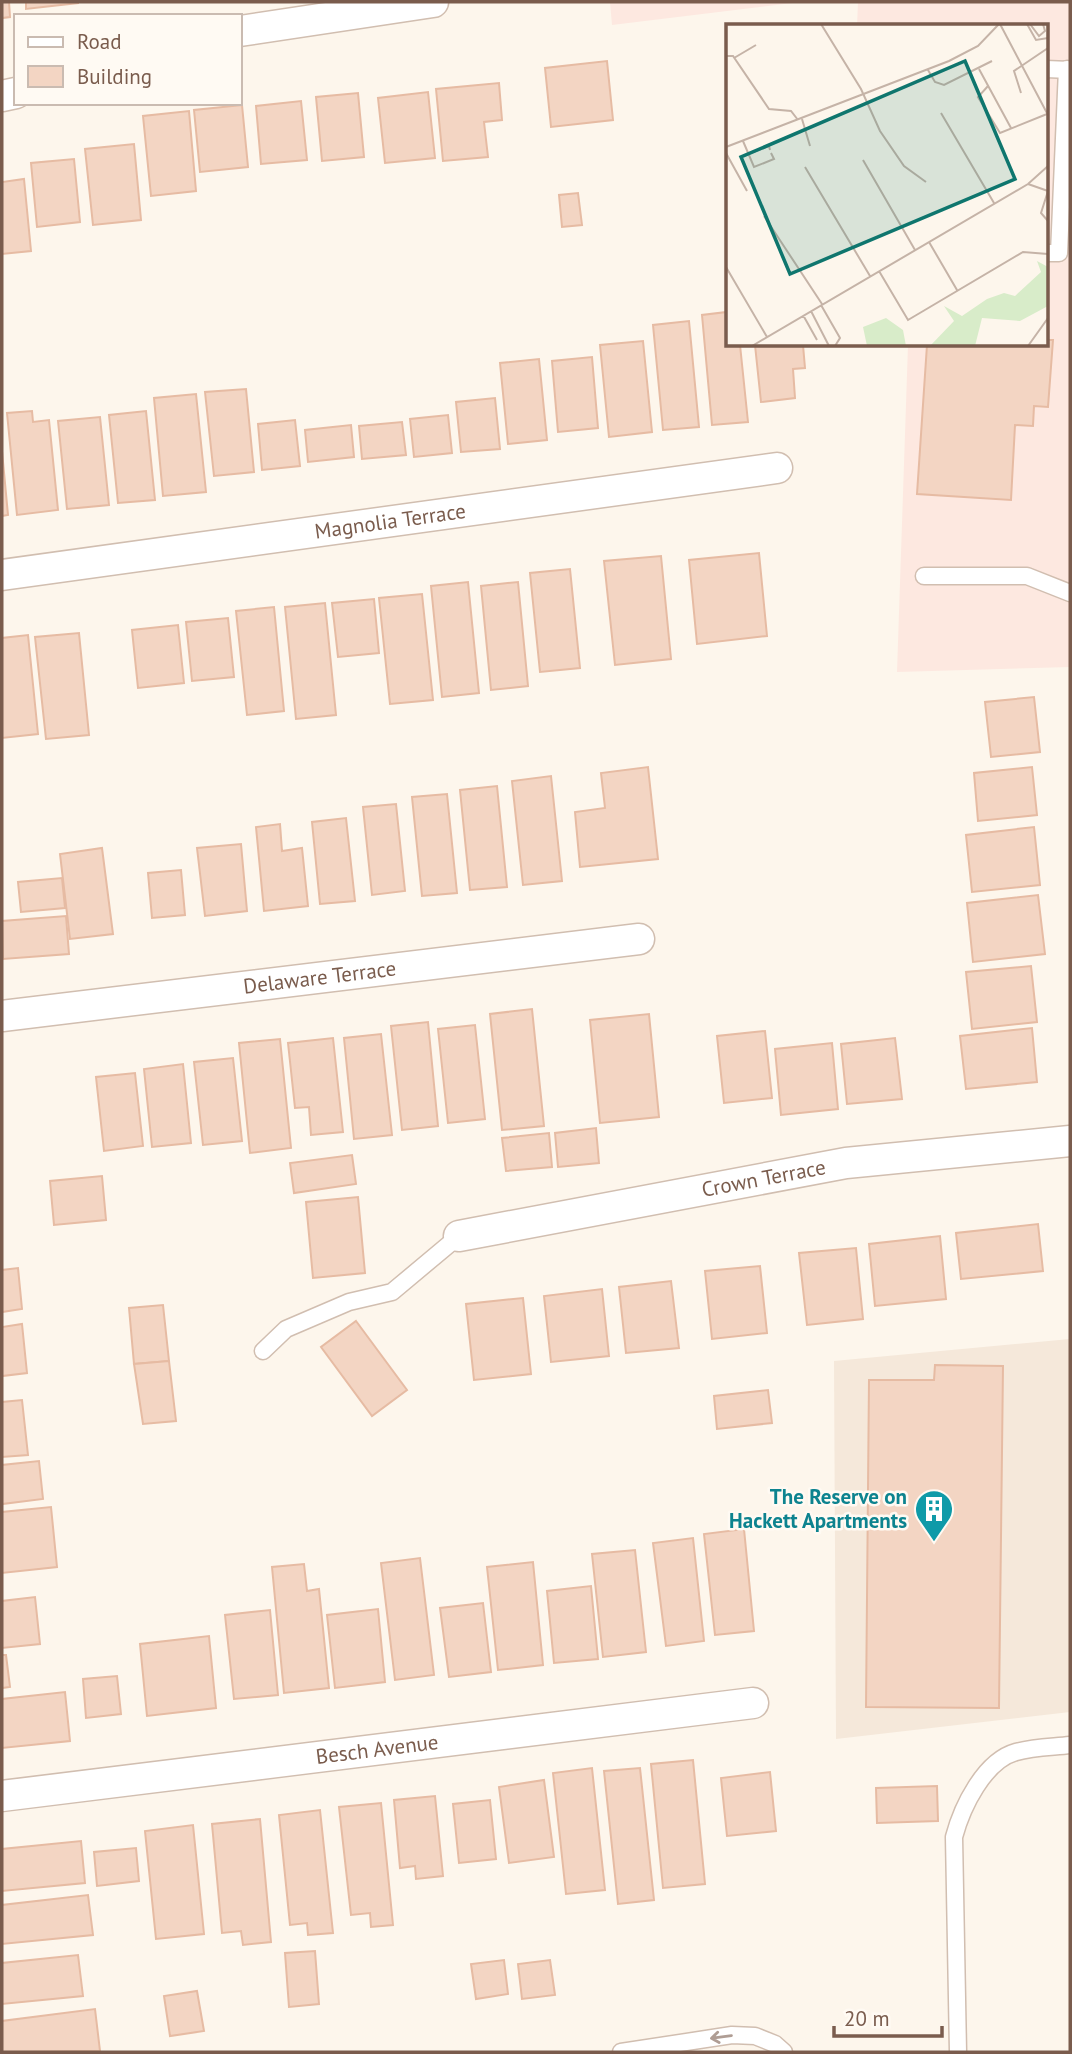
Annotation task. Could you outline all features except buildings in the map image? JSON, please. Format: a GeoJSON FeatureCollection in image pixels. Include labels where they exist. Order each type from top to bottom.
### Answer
{"type":"FeatureCollection","features":[{"type":"Feature","properties":{"kind":"street"},"geometry":{"type":"LineString","coordinates":[[242,31],[433,2]]}},
{"type":"Feature","properties":{"kind":"street","name":"Magnolia Terrace"},"geometry":{"type":"LineString","coordinates":[[2,575],[777,468]]}},
{"type":"Feature","properties":{"kind":"street","name":"Delaware Terrace"},"geometry":{"type":"LineString","coordinates":[[2,1016],[639,939]]}},
{"type":"Feature","properties":{"kind":"street","name":"Crown Terrace"},"geometry":{"type":"LineString","coordinates":[[459,1236],[846,1163],[1070,1142]]}},
{"type":"Feature","properties":{"kind":"street","name":"Besch Avenue"},"geometry":{"type":"LineString","coordinates":[[2,1796],[753,1703]]}},
{"type":"Feature","properties":{"kind":"lane"},"geometry":{"type":"LineString","coordinates":[[1048,69],[1068,69],[1059,253],[1048,253]]}},
{"type":"Feature","properties":{"kind":"lane"},"geometry":{"type":"LineString","coordinates":[[924,576],[1027,576],[1070,593]]}},
{"type":"Feature","properties":{"kind":"lane"},"geometry":{"type":"LineString","coordinates":[[263,1351],[286,1329],[349,1302],[392,1292],[459,1236]]}},
{"type":"Feature","properties":{"kind":"lane"},"geometry":{"type":"LineString","coordinates":[[958,2052],[954,1837],[959,1818],[974,1788],[992,1766],[1014,1752],[1070,1745]]}},
{"type":"Feature","properties":{"kind":"lane"},"geometry":{"type":"LineString","coordinates":[[621,2052],[732,2035],[755,2036],[775,2044],[784,2052]]}},
{"type":"Feature","properties":{"kind":"shaded area"},"geometry":{"type":"Polygon","coordinates":[[[610,2],[800,2],[612,25],[610,2]]]}},
{"type":"Feature","properties":{"kind":"shaded area"},"geometry":{"type":"Polygon","coordinates":[[[858,2],[1070,2],[1070,667],[897,672],[908,346],[1048,346],[1048,24],[857,24],[858,2]]]}},
{"type":"Feature","properties":{"kind":"shaded area","name":"The Reserve on Hackett Apartments"},"geometry":{"type":"Polygon","coordinates":[[[1070,1339],[1070,1712],[836,1739],[834,1361],[1070,1339]]]}},
{"type":"Feature","properties":{"kind":"place","name":"The Reserve on Hackett Apartments"},"geometry":{"type":"Point","coordinates":[934,1543]}}]}
